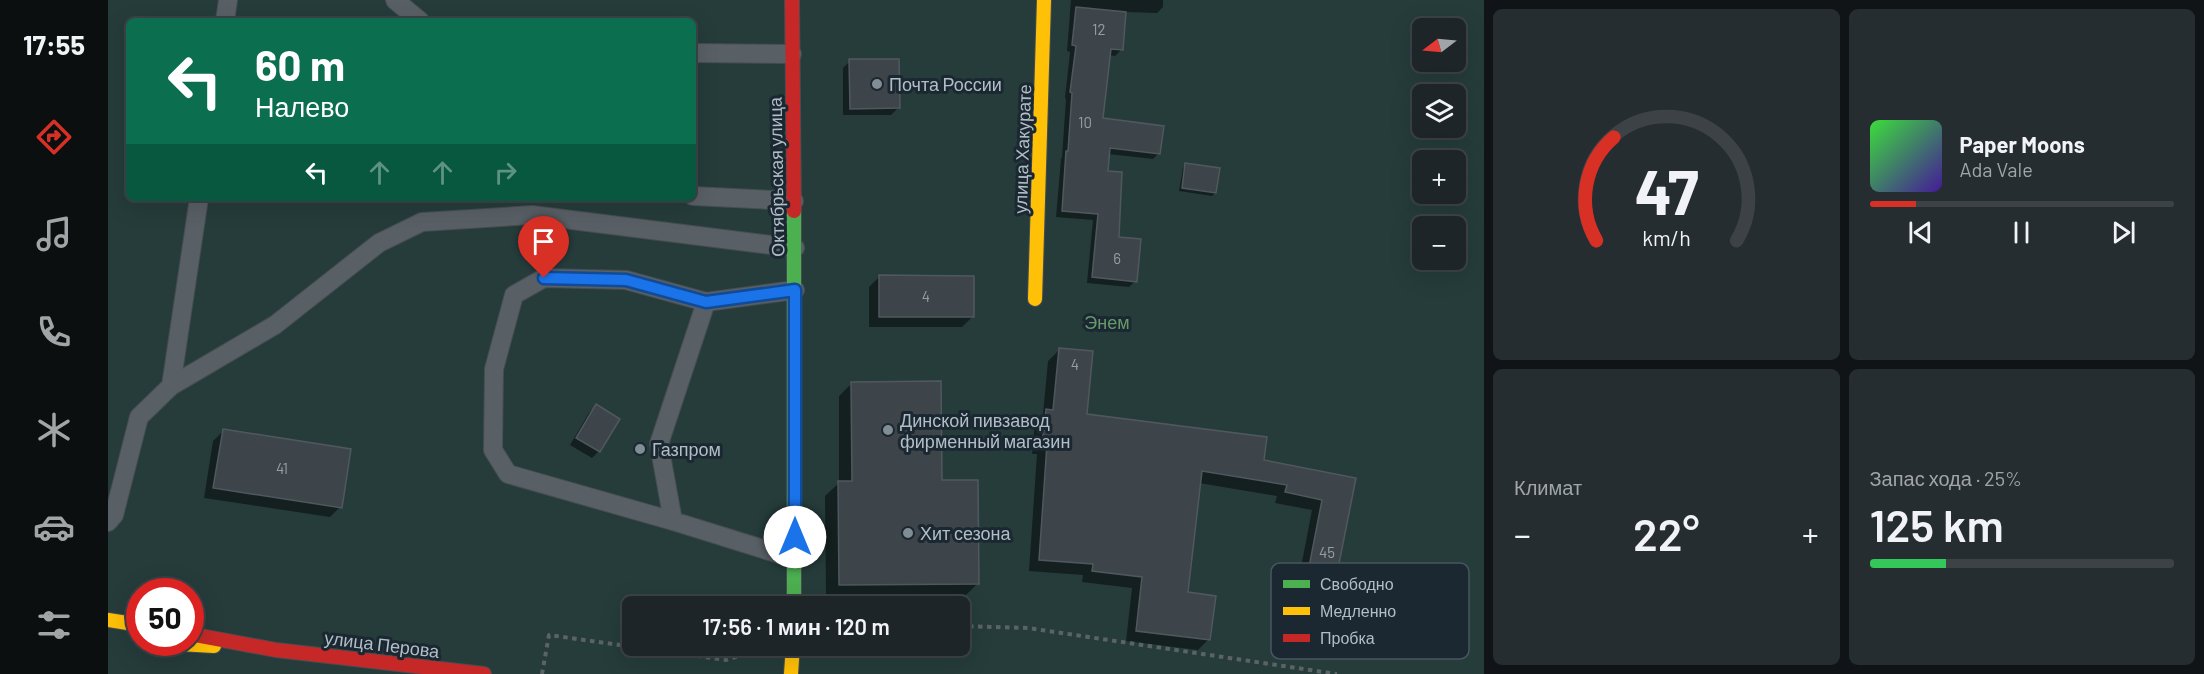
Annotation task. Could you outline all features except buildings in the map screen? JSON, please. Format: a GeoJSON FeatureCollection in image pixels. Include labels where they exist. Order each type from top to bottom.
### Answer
{"type":"FeatureCollection","features":[{"type":"Feature","properties":{"kind":"main road","name":"Октябрьская улица"},"geometry":{"type":"LineString","coordinates":[[792,0],[795,248],[794,596]]}},
{"type":"Feature","properties":{"kind":"main road","name":"улица Хакурате"},"geometry":{"type":"LineString","coordinates":[[1035,299],[1044,0]]}},
{"type":"Feature","properties":{"kind":"main road"},"geometry":{"type":"LineString","coordinates":[[108,620],[126,623]]}},
{"type":"Feature","properties":{"kind":"main road","name":"улица Перова"},"geometry":{"type":"LineString","coordinates":[[204,637],[276,650]]}},
{"type":"Feature","properties":{"kind":"main road","name":"улица Перова"},"geometry":{"type":"LineString","coordinates":[[204,646],[276,650],[484,674]]}},
{"type":"Feature","properties":{"kind":"main road"},"geometry":{"type":"LineString","coordinates":[[791,674],[792,656]]}},
{"type":"Feature","properties":{"kind":"lane"},"geometry":{"type":"LineString","coordinates":[[225,18],[228,0]]}},
{"type":"Feature","properties":{"kind":"lane"},"geometry":{"type":"LineString","coordinates":[[395,0],[416,18]]}},
{"type":"Feature","properties":{"kind":"lane"},"geometry":{"type":"LineString","coordinates":[[696,53],[792,54]]}},
{"type":"Feature","properties":{"kind":"lane"},"geometry":{"type":"LineString","coordinates":[[696,196],[794,201]]}},
{"type":"Feature","properties":{"kind":"lane"},"geometry":{"type":"LineString","coordinates":[[171,386],[199,201]]}},
{"type":"Feature","properties":{"kind":"lane"},"geometry":{"type":"LineString","coordinates":[[108,522],[114,515],[139,417],[171,386],[275,325],[379,243],[422,222],[532,214],[795,248]]}},
{"type":"Feature","properties":{"kind":"lane"},"geometry":{"type":"LineString","coordinates":[[795,290],[706,302],[626,280],[544,278],[514,295],[494,369],[493,450],[508,474],[795,559]]}},
{"type":"Feature","properties":{"kind":"lane"},"geometry":{"type":"LineString","coordinates":[[673,521],[659,444],[706,302]]}},
{"type":"Feature","properties":{"kind":"lane"},"geometry":{"type":"LineString","coordinates":[[372,674],[391,664]]}},
{"type":"Feature","properties":{"kind":"path"},"geometry":{"type":"LineString","coordinates":[[970,626],[1028,628],[1337,674]]}},
{"type":"Feature","properties":{"kind":"path"},"geometry":{"type":"LineString","coordinates":[[542,674],[549,635],[622,645]]}},
{"type":"Feature","properties":{"kind":"path"},"geometry":{"type":"LineString","coordinates":[[698,656],[726,660],[739,656]]}},
{"type":"Feature","properties":{"kind":"green space","name":"Энем"},"geometry":{"type":"Polygon","coordinates":[[[108,0],[1484,0],[1484,674],[108,674],[108,0]]]}},
{"type":"Feature","properties":{"kind":"traffic: fast"},"geometry":{"type":"LineString","coordinates":[[794,211],[794,596]]}},
{"type":"Feature","properties":{"kind":"traffic: slow"},"geometry":{"type":"LineString","coordinates":[[1035,299],[1044,0]]}},
{"type":"Feature","properties":{"kind":"traffic: slow"},"geometry":{"type":"LineString","coordinates":[[108,620],[126,623]]}},
{"type":"Feature","properties":{"kind":"traffic: slow"},"geometry":{"type":"LineString","coordinates":[[204,645],[214,646]]}},
{"type":"Feature","properties":{"kind":"traffic: slow"},"geometry":{"type":"LineString","coordinates":[[791,674],[792,656]]}},
{"type":"Feature","properties":{"kind":"traffic: jam"},"geometry":{"type":"LineString","coordinates":[[792,0],[794,211]]}},
{"type":"Feature","properties":{"kind":"traffic: jam"},"geometry":{"type":"LineString","coordinates":[[204,637],[276,650],[484,674]]}},
{"type":"Feature","properties":{"kind":"place","name":"Почта России"},"geometry":{"type":"Point","coordinates":[877,84]}},
{"type":"Feature","properties":{"kind":"place","name":"Динской пивзавод фирменный магазин"},"geometry":{"type":"Point","coordinates":[888,430]}},
{"type":"Feature","properties":{"kind":"place","name":"Газпром"},"geometry":{"type":"Point","coordinates":[640,449]}},
{"type":"Feature","properties":{"kind":"place","name":"Хит сезона"},"geometry":{"type":"Point","coordinates":[908,533]}},
{"type":"Feature","properties":{"kind":"route"},"geometry":{"type":"LineString","coordinates":[[544,278],[626,280],[706,302],[795,290],[795,537]]}}]}
